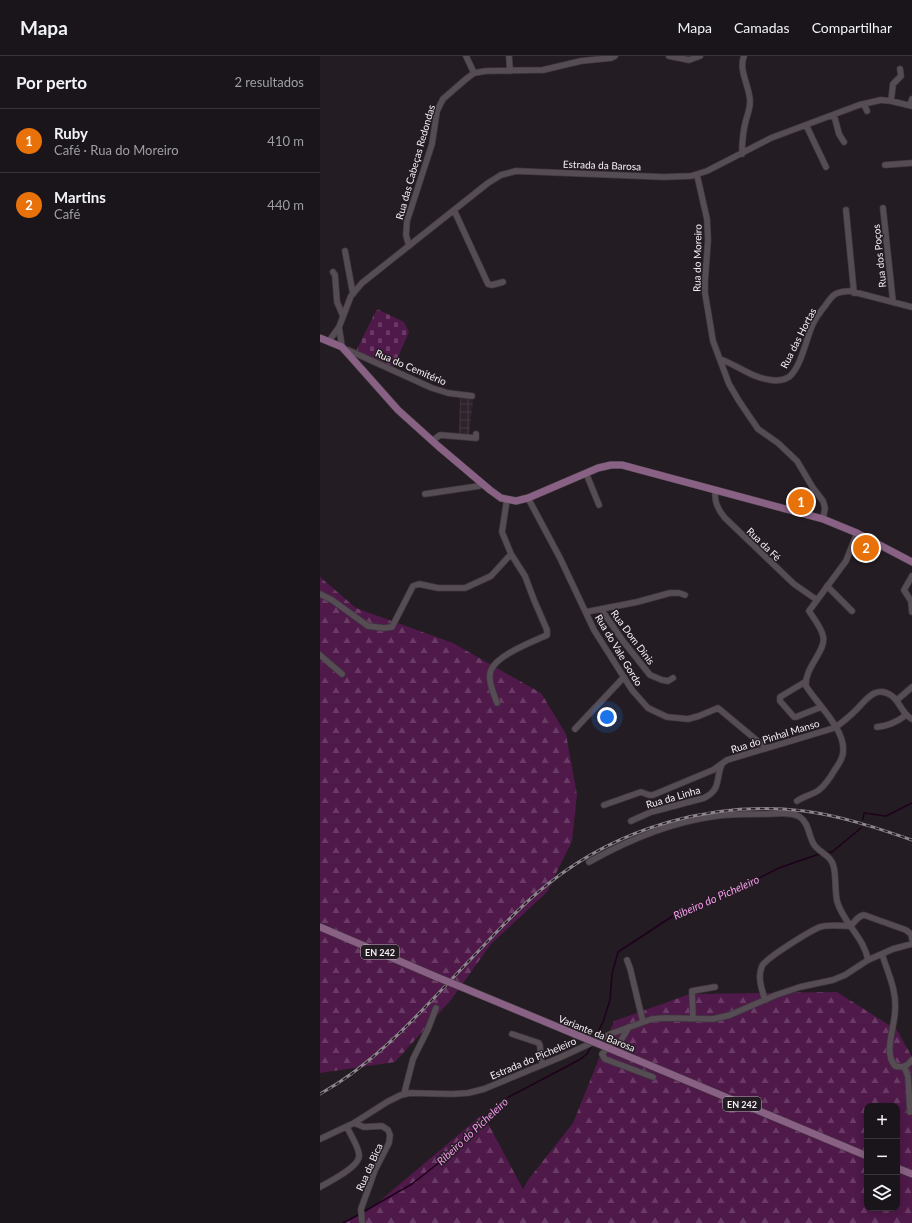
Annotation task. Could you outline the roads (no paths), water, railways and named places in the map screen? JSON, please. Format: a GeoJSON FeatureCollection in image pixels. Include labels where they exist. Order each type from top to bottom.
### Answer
{"type":"FeatureCollection","features":[{"type":"Feature","properties":{"kind":"main road"},"geometry":{"type":"LineString","coordinates":[[323,340],[343,348],[398,410],[482,483],[497,495],[507,500],[516,501],[528,498],[610,465],[622,465],[823,519],[857,533],[912,562]]}},
{"type":"Feature","properties":{"kind":"main road","name":"Variante da Barosa"},"geometry":{"type":"LineString","coordinates":[[320,927],[577,1036],[864,1155]]}},
{"type":"Feature","properties":{"kind":"main road"},"geometry":{"type":"LineString","coordinates":[[900,1169],[912,1174]]}},
{"type":"Feature","properties":{"kind":"street"},"geometry":{"type":"LineString","coordinates":[[466,56],[474,73],[486,71],[543,70],[581,61],[611,58],[616,56]]}},
{"type":"Feature","properties":{"kind":"street"},"geometry":{"type":"LineString","coordinates":[[509,56],[510,70]]}},
{"type":"Feature","properties":{"kind":"street"},"geometry":{"type":"LineString","coordinates":[[670,56],[690,60],[700,56]]}},
{"type":"Feature","properties":{"kind":"street"},"geometry":{"type":"LineString","coordinates":[[742,154],[743,136],[750,104],[750,96],[743,69],[744,56]]}},
{"type":"Feature","properties":{"kind":"street"},"geometry":{"type":"LineString","coordinates":[[891,101],[893,84],[901,76],[900,69]]}},
{"type":"Feature","properties":{"kind":"street","name":"Rua das Cabeças Redondas"},"geometry":{"type":"LineString","coordinates":[[409,246],[406,234],[407,221],[432,144],[437,111],[443,99],[453,89],[474,73]]}},
{"type":"Feature","properties":{"kind":"street"},"geometry":{"type":"LineString","coordinates":[[911,106],[912,99]]}},
{"type":"Feature","properties":{"kind":"street","name":"Estrada da Barosa"},"geometry":{"type":"LineString","coordinates":[[343,348],[340,327],[343,316],[353,294],[362,283],[492,180],[511,172],[664,177],[684,177],[697,175],[742,154],[771,138],[864,104],[881,100],[911,106]]}},
{"type":"Feature","properties":{"kind":"street"},"geometry":{"type":"LineString","coordinates":[[864,104],[867,111]]}},
{"type":"Feature","properties":{"kind":"street"},"geometry":{"type":"LineString","coordinates":[[834,115],[839,134],[844,142]]}},
{"type":"Feature","properties":{"kind":"street"},"geometry":{"type":"LineString","coordinates":[[806,125],[826,167]]}},
{"type":"Feature","properties":{"kind":"street"},"geometry":{"type":"LineString","coordinates":[[885,165],[912,163]]}},
{"type":"Feature","properties":{"kind":"street","name":"Rua do Moreiro"},"geometry":{"type":"LineString","coordinates":[[697,175],[706,219],[708,240],[705,293],[713,341],[729,384],[758,429],[778,443],[797,461],[808,481],[823,501],[825,508],[823,519]]}},
{"type":"Feature","properties":{"kind":"street","name":"Rua dos Poços"},"geometry":{"type":"LineString","coordinates":[[883,208],[893,302]]}},
{"type":"Feature","properties":{"kind":"street"},"geometry":{"type":"LineString","coordinates":[[454,210],[488,284],[492,285],[503,282]]}},
{"type":"Feature","properties":{"kind":"street"},"geometry":{"type":"LineString","coordinates":[[846,210],[854,293]]}},
{"type":"Feature","properties":{"kind":"street"},"geometry":{"type":"LineString","coordinates":[[345,251],[353,294]]}},
{"type":"Feature","properties":{"kind":"street"},"geometry":{"type":"LineString","coordinates":[[334,272],[337,302],[343,316]]}},
{"type":"Feature","properties":{"kind":"street","name":"Rua das Hortas"},"geometry":{"type":"LineString","coordinates":[[720,359],[730,362],[761,378],[783,380],[788,378],[795,368],[812,325],[833,294],[839,292],[854,293],[912,307]]}},
{"type":"Feature","properties":{"kind":"street","name":"Estrada da Barosa"},"geometry":{"type":"LineString","coordinates":[[323,340],[340,327]]}},
{"type":"Feature","properties":{"kind":"street","name":"Rua do Cemitério"},"geometry":{"type":"LineString","coordinates":[[343,348],[436,389],[472,396]]}},
{"type":"Feature","properties":{"kind":"street"},"geometry":{"type":"LineString","coordinates":[[432,441],[436,437],[445,435],[476,438],[476,434]]}},
{"type":"Feature","properties":{"kind":"street"},"geometry":{"type":"LineString","coordinates":[[438,446],[445,435]]}},
{"type":"Feature","properties":{"kind":"street"},"geometry":{"type":"LineString","coordinates":[[586,474],[599,504]]}},
{"type":"Feature","properties":{"kind":"street"},"geometry":{"type":"LineString","coordinates":[[425,494],[479,486],[482,483]]}},
{"type":"Feature","properties":{"kind":"street","name":"Rua da Fé"},"geometry":{"type":"LineString","coordinates":[[716,490],[715,498],[720,512],[765,558],[794,584],[817,600]]}},
{"type":"Feature","properties":{"kind":"street","name":"Rua do Vale Gordo"},"geometry":{"type":"LineString","coordinates":[[528,498],[560,558],[594,630],[632,690],[648,708],[667,717],[688,719],[718,708],[766,748]]}},
{"type":"Feature","properties":{"kind":"street"},"geometry":{"type":"LineString","coordinates":[[497,703],[490,685],[491,670],[500,659],[516,649],[546,635],[547,630],[525,576],[511,554],[502,532],[507,500]]}},
{"type":"Feature","properties":{"kind":"street"},"geometry":{"type":"LineString","coordinates":[[797,801],[802,797],[817,791],[829,779],[843,756],[843,744],[836,726],[808,689],[806,682],[808,671],[823,644],[823,636],[809,611],[846,561],[857,533]]}},
{"type":"Feature","properties":{"kind":"street"},"geometry":{"type":"LineString","coordinates":[[320,594],[332,600],[368,626],[388,628],[392,627],[414,586],[419,584],[438,588],[465,588],[491,576],[511,554]]}},
{"type":"Feature","properties":{"kind":"street"},"geometry":{"type":"LineString","coordinates":[[912,576],[904,590],[912,601],[912,612]]}},
{"type":"Feature","properties":{"kind":"street"},"geometry":{"type":"LineString","coordinates":[[827,586],[852,610]]}},
{"type":"Feature","properties":{"kind":"street"},"geometry":{"type":"LineString","coordinates":[[586,612],[670,593],[685,595]]}},
{"type":"Feature","properties":{"kind":"street","name":"Rua Dom Dinis"},"geometry":{"type":"LineString","coordinates":[[601,609],[622,641],[650,676],[668,681],[673,678]]}},
{"type":"Feature","properties":{"kind":"street"},"geometry":{"type":"LineString","coordinates":[[320,655],[342,674]]}},
{"type":"Feature","properties":{"kind":"street"},"geometry":{"type":"LineString","coordinates":[[575,729],[624,677]]}},
{"type":"Feature","properties":{"kind":"street"},"geometry":{"type":"LineString","coordinates":[[806,682],[780,697],[780,701],[794,717],[821,707]]}},
{"type":"Feature","properties":{"kind":"street"},"geometry":{"type":"LineString","coordinates":[[912,687],[897,700],[906,715],[912,719]]}},
{"type":"Feature","properties":{"kind":"street","name":"Rua do Pinhal Manso"},"geometry":{"type":"LineString","coordinates":[[604,805],[641,792],[653,795],[700,775],[727,760],[836,726],[874,692],[885,692],[897,700]]}},
{"type":"Feature","properties":{"kind":"street"},"geometry":{"type":"LineString","coordinates":[[877,727],[892,724],[906,715]]}},
{"type":"Feature","properties":{"kind":"street","name":"Rua da Linha"},"geometry":{"type":"LineString","coordinates":[[631,821],[651,812],[711,795],[719,780],[722,764]]}},
{"type":"Feature","properties":{"kind":"street"},"geometry":{"type":"LineString","coordinates":[[589,862],[637,837],[698,819],[736,814],[784,813],[796,815],[801,817],[807,825],[814,844],[831,860],[834,867],[837,901],[862,943],[867,953],[868,960]]}},
{"type":"Feature","properties":{"kind":"street"},"geometry":{"type":"LineString","coordinates":[[851,926],[857,918],[864,915],[906,930],[911,934],[912,939]]}},
{"type":"Feature","properties":{"kind":"street"},"geometry":{"type":"LineString","coordinates":[[764,1000],[760,982],[761,971],[766,961],[797,939],[822,926],[851,926]]}},
{"type":"Feature","properties":{"kind":"street","name":"Estrada do Picheleiro"},"geometry":{"type":"LineString","coordinates":[[320,1138],[354,1123],[387,1102],[404,1094],[468,1093],[484,1089],[613,1033],[643,1022],[652,1019],[665,1018],[718,1019],[776,995],[833,980],[845,975],[868,960],[912,944]]}},
{"type":"Feature","properties":{"kind":"street"},"geometry":{"type":"LineString","coordinates":[[882,954],[895,995],[895,1012],[890,1044],[890,1058],[895,1066],[901,1067],[908,1064],[912,1060]]}},
{"type":"Feature","properties":{"kind":"street"},"geometry":{"type":"LineString","coordinates":[[627,960],[643,1022]]}},
{"type":"Feature","properties":{"kind":"street"},"geometry":{"type":"LineString","coordinates":[[693,1018],[692,990],[716,987]]}},
{"type":"Feature","properties":{"kind":"street"},"geometry":{"type":"LineString","coordinates":[[404,1094],[413,1059],[426,1034],[436,1008]]}},
{"type":"Feature","properties":{"kind":"street"},"geometry":{"type":"LineString","coordinates":[[629,1027],[620,1042],[612,1043],[602,1054],[605,1059],[653,1077]]}},
{"type":"Feature","properties":{"kind":"street"},"geometry":{"type":"LineString","coordinates":[[512,1034],[539,1043],[542,1065]]}},
{"type":"Feature","properties":{"kind":"street"},"geometry":{"type":"LineString","coordinates":[[904,1066],[908,1077],[910,1112]]}},
{"type":"Feature","properties":{"kind":"street","name":"Rua da Bica"},"geometry":{"type":"LineString","coordinates":[[354,1123],[364,1127],[382,1126],[388,1130],[390,1135],[389,1143],[375,1170],[361,1209],[362,1223]]}},
{"type":"Feature","properties":{"kind":"street"},"geometry":{"type":"LineString","coordinates":[[320,1187],[346,1172],[358,1160],[360,1154],[347,1126]]}},
{"type":"Feature","properties":{"kind":"waterway","name":"Ribeiro do Picheleiro"},"geometry":{"type":"LineString","coordinates":[[863,819],[864,813],[886,816],[912,803]]}},
{"type":"Feature","properties":{"kind":"waterway"},"geometry":{"type":"LineString","coordinates":[[829,852],[832,852],[861,828]]}},
{"type":"Feature","properties":{"kind":"waterway","name":"Ribeiro do Picheleiro"},"geometry":{"type":"LineString","coordinates":[[594,1040],[603,1022],[610,1000],[612,974],[618,952],[679,912],[713,901],[779,868],[819,854]]}},
{"type":"Feature","properties":{"kind":"waterway","name":"Ribeiro do Picheleiro"},"geometry":{"type":"LineString","coordinates":[[363,1212],[412,1184],[450,1154],[507,1098],[579,1060],[587,1054],[592,1045]]}},
{"type":"Feature","properties":{"kind":"waterway","name":"Ribeiro do Picheleiro"},"geometry":{"type":"LineString","coordinates":[[343,1223],[360,1214]]}},
{"type":"Feature","properties":{"kind":"railway"},"geometry":{"type":"LineString","coordinates":[[320,1094],[361,1066],[399,1034],[507,922],[548,884],[576,864],[605,847],[636,833],[669,822],[702,814],[736,810],[770,809],[804,811],[846,819],[912,840]]}},
{"type":"Feature","properties":{"kind":"place","name":"Ruby"},"geometry":{"type":"Point","coordinates":[801,502]}},
{"type":"Feature","properties":{"kind":"place","name":"Martins"},"geometry":{"type":"Point","coordinates":[866,548]}}]}
